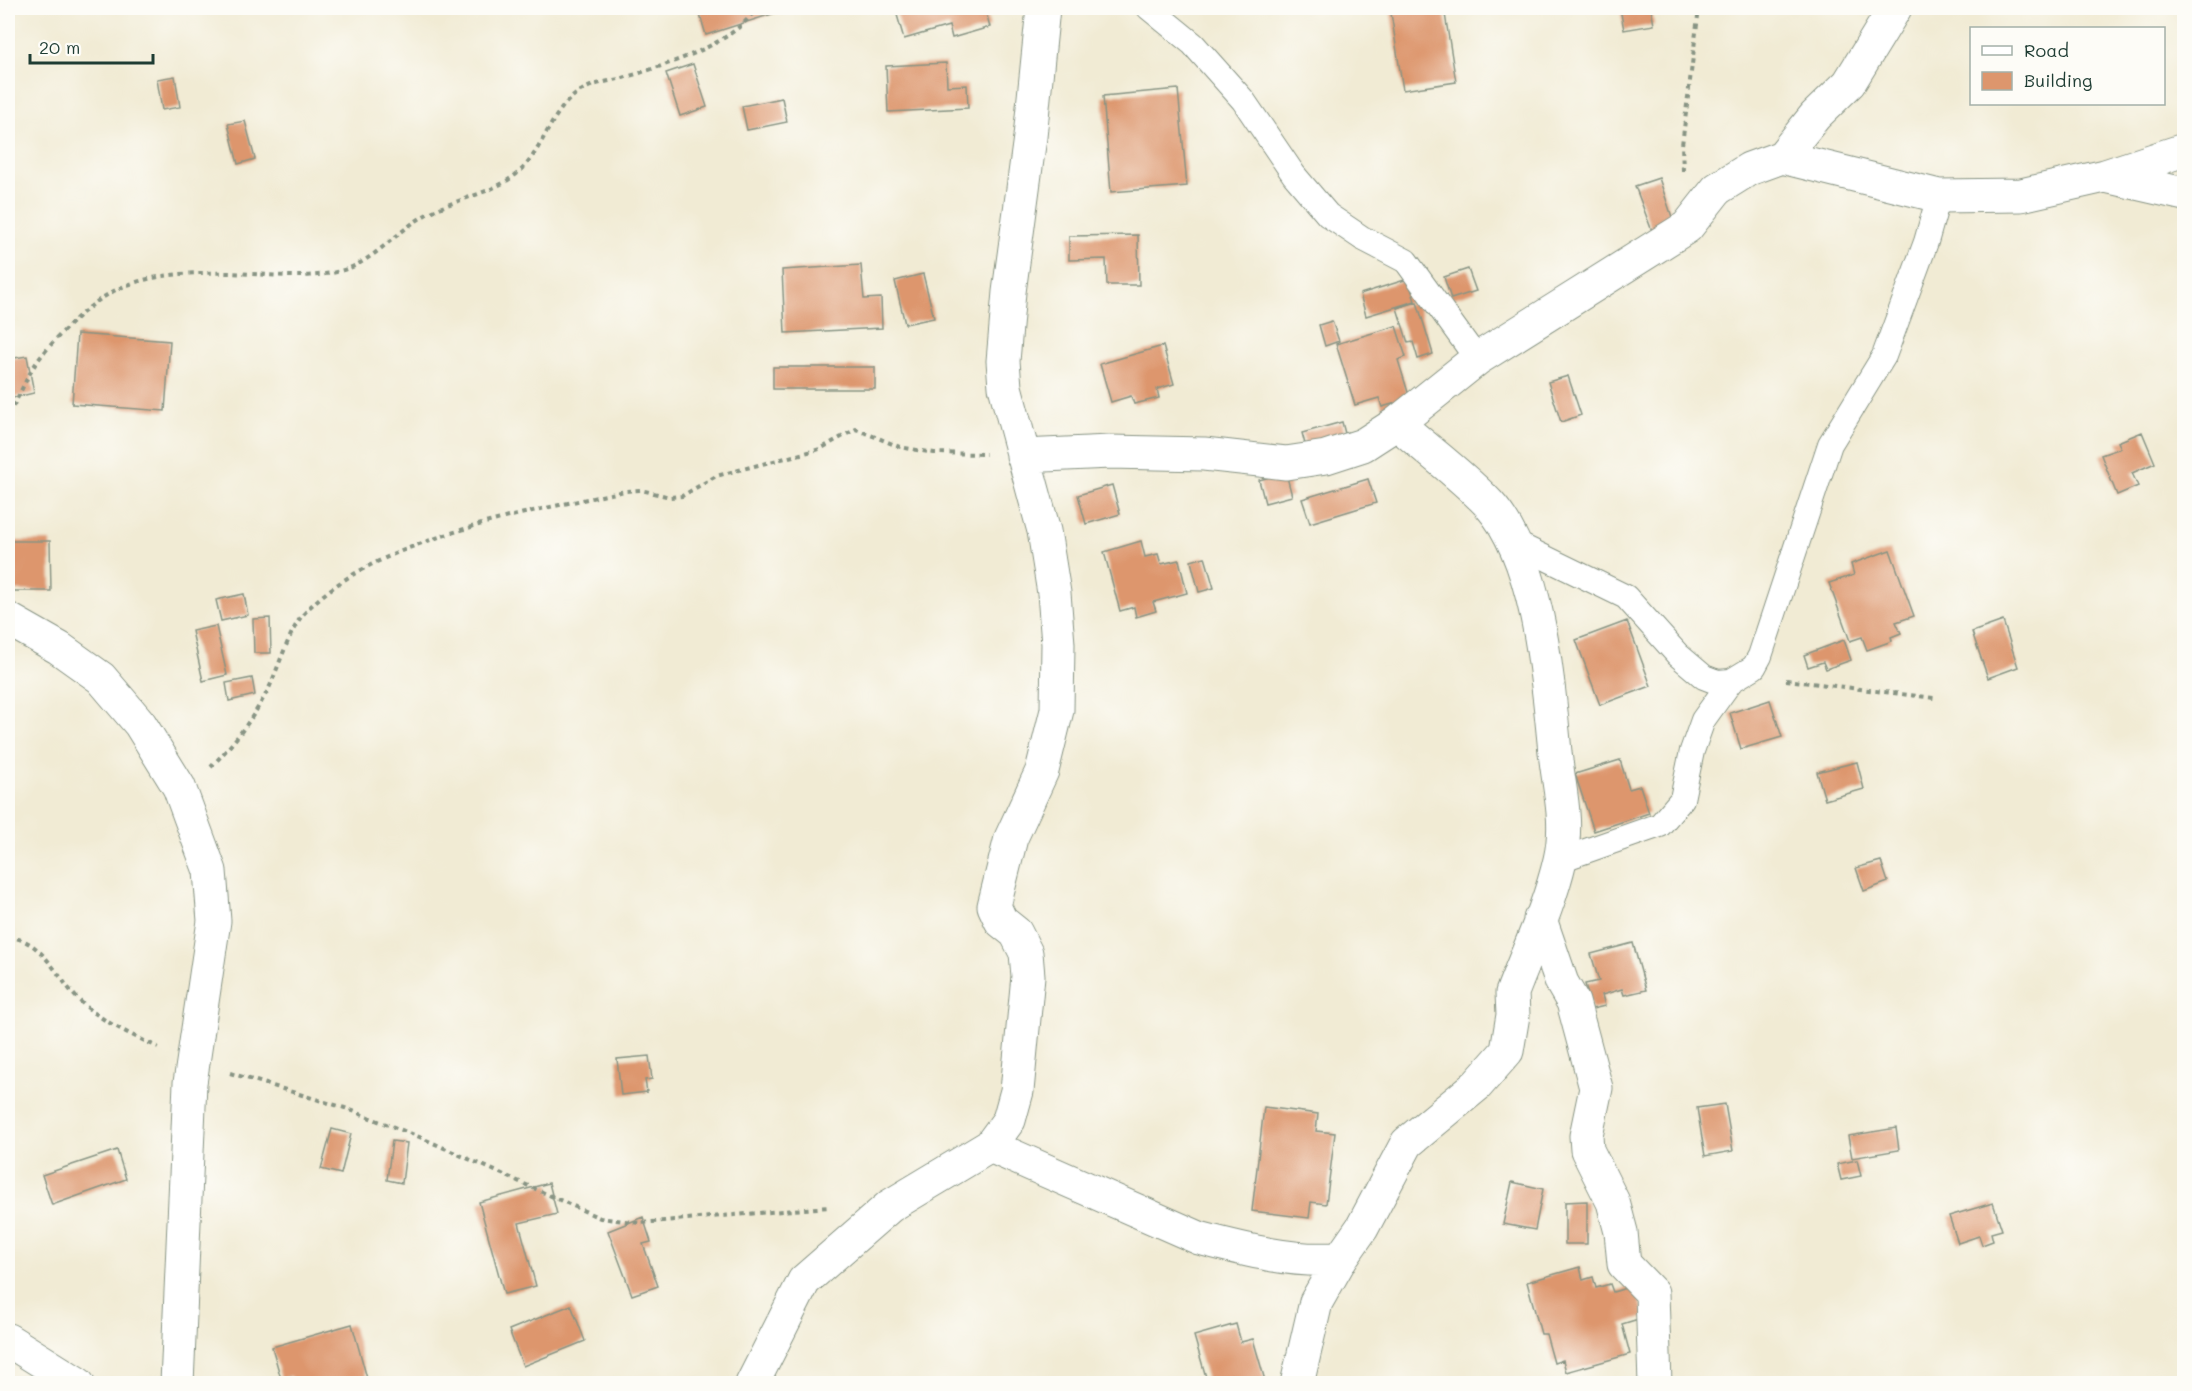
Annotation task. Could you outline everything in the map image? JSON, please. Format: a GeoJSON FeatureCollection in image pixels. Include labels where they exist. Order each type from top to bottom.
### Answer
{"type":"FeatureCollection","features":[{"type":"Feature","properties":{"kind":"street"},"geometry":{"type":"LineString","coordinates":[[752,1383],[804,1281],[890,1206],[990,1146],[1009,1120],[1017,1092],[1028,976],[1026,953],[1016,933],[1000,921],[994,906],[1011,838],[1042,771],[1057,710],[1054,592],[1044,531],[1005,387],[1003,361],[1009,292],[1030,137],[1043,8]]}},
{"type":"Feature","properties":{"kind":"street"},"geometry":{"type":"LineString","coordinates":[[1023,456],[1110,452],[1204,454],[1286,463],[1326,457],[1363,445],[1397,423],[1477,358],[1687,227],[1717,189],[1749,169],[1782,157],[1815,116],[1849,83],[1895,8]]}},
{"type":"Feature","properties":{"kind":"street"},"geometry":{"type":"LineString","coordinates":[[1782,157],[1939,196],[2022,195],[2105,177],[2184,150]]}},
{"type":"Feature","properties":{"kind":"street"},"geometry":{"type":"LineString","coordinates":[[2105,177],[2184,195]]}},
{"type":"Feature","properties":{"kind":"street"},"geometry":{"type":"LineString","coordinates":[[1297,1383],[1316,1302],[1341,1258],[1362,1228],[1407,1143],[1477,1085],[1507,1051],[1513,1015],[1512,993],[1560,860],[1564,806],[1556,755],[1546,653],[1525,576],[1513,542],[1490,505],[1397,423]]}},
{"type":"Feature","properties":{"kind":"street"},"geometry":{"type":"LineString","coordinates":[[8,619],[59,648],[101,678],[140,724],[161,754],[183,798],[210,871],[214,921],[190,1083],[177,1383]]}},
{"type":"Feature","properties":{"kind":"street"},"geometry":{"type":"LineString","coordinates":[[1540,919],[1562,983],[1573,1002],[1596,1088],[1586,1136],[1587,1150],[1613,1202],[1621,1232],[1624,1264],[1652,1293],[1654,1383]]}},
{"type":"Feature","properties":{"kind":"street"},"geometry":{"type":"LineString","coordinates":[[990,1146],[1199,1238],[1234,1247],[1322,1261],[1341,1258]]}},
{"type":"Feature","properties":{"kind":"street"},"geometry":{"type":"LineString","coordinates":[[8,1340],[78,1383]]}},
{"type":"Feature","properties":{"kind":"lane"},"geometry":{"type":"LineString","coordinates":[[1149,8],[1193,44],[1243,99],[1294,175],[1328,215],[1362,238],[1406,261],[1477,358]]}},
{"type":"Feature","properties":{"kind":"lane"},"geometry":{"type":"LineString","coordinates":[[1560,860],[1660,825],[1672,814],[1682,799],[1692,751],[1703,720],[1737,678],[1754,667],[1760,656],[1830,444],[1884,356],[1926,242],[1939,196]]}},
{"type":"Feature","properties":{"kind":"lane"},"geometry":{"type":"LineString","coordinates":[[1513,542],[1626,597],[1678,656],[1704,677],[1717,682],[1737,678]]}},
{"type":"Feature","properties":{"kind":"path"},"geometry":{"type":"LineString","coordinates":[[8,414],[38,361],[98,301],[120,288],[194,274],[293,276],[326,274],[348,268],[365,260],[409,224],[449,203],[496,186],[514,176],[524,166],[553,120],[581,90],[672,62],[702,48],[739,27],[756,8]]}},
{"type":"Feature","properties":{"kind":"path"},"geometry":{"type":"LineString","coordinates":[[1687,227],[1682,145],[1699,8]]}},
{"type":"Feature","properties":{"kind":"path"},"geometry":{"type":"LineString","coordinates":[[183,798],[235,742],[268,689],[301,617],[336,585],[417,544],[526,512],[625,491],[641,490],[670,497],[682,496],[716,476],[820,450],[856,429],[900,447],[934,453],[1023,456]]}},
{"type":"Feature","properties":{"kind":"path"},"geometry":{"type":"LineString","coordinates":[[1737,678],[1934,698]]}},
{"type":"Feature","properties":{"kind":"path"},"geometry":{"type":"LineString","coordinates":[[8,938],[25,941],[39,953],[81,1002],[116,1028],[193,1062],[345,1108],[422,1137],[600,1218],[640,1223],[831,1206]]}},
{"type":"Feature","properties":{"kind":"building"},"geometry":{"type":"Polygon","coordinates":[[[698,8],[776,8],[778,12],[706,35],[698,8]]]}},
{"type":"Feature","properties":{"kind":"building"},"geometry":{"type":"Polygon","coordinates":[[[895,8],[985,8],[990,27],[952,38],[949,26],[904,39],[895,8]]]}},
{"type":"Feature","properties":{"kind":"building"},"geometry":{"type":"Polygon","coordinates":[[[1424,8],[1444,8],[1456,82],[1403,90],[1391,13],[1424,8]]]}},
{"type":"Feature","properties":{"kind":"building"},"geometry":{"type":"Polygon","coordinates":[[[1620,8],[1651,8],[1654,25],[1624,30],[1620,8]]]}},
{"type":"Feature","properties":{"kind":"building"},"geometry":{"type":"Polygon","coordinates":[[[946,63],[947,86],[967,85],[968,108],[888,112],[886,66],[946,63]]]}},
{"type":"Feature","properties":{"kind":"building"},"geometry":{"type":"Polygon","coordinates":[[[693,64],[707,107],[680,116],[666,73],[693,64]]]}},
{"type":"Feature","properties":{"kind":"building"},"geometry":{"type":"Polygon","coordinates":[[[175,76],[180,107],[162,110],[157,79],[175,76]]]}},
{"type":"Feature","properties":{"kind":"building"},"geometry":{"type":"Polygon","coordinates":[[[1178,89],[1187,186],[1111,192],[1103,96],[1178,89]]]}},
{"type":"Feature","properties":{"kind":"building"},"geometry":{"type":"Polygon","coordinates":[[[782,98],[787,122],[747,130],[742,106],[782,98]]]}},
{"type":"Feature","properties":{"kind":"building"},"geometry":{"type":"Polygon","coordinates":[[[245,121],[255,159],[238,164],[228,124],[245,121]]]}},
{"type":"Feature","properties":{"kind":"building"},"geometry":{"type":"Polygon","coordinates":[[[1659,178],[1674,223],[1652,231],[1635,186],[1659,178]]]}},
{"type":"Feature","properties":{"kind":"building"},"geometry":{"type":"Polygon","coordinates":[[[1138,235],[1139,285],[1107,285],[1106,259],[1069,260],[1069,236],[1138,235]]]}},
{"type":"Feature","properties":{"kind":"building"},"geometry":{"type":"Polygon","coordinates":[[[861,265],[864,299],[881,298],[882,328],[785,333],[782,270],[861,265]]]}},
{"type":"Feature","properties":{"kind":"building"},"geometry":{"type":"Polygon","coordinates":[[[1468,269],[1476,291],[1451,299],[1444,277],[1468,269]]]}},
{"type":"Feature","properties":{"kind":"building"},"geometry":{"type":"Polygon","coordinates":[[[923,274],[934,318],[905,324],[895,281],[923,274]]]}},
{"type":"Feature","properties":{"kind":"building"},"geometry":{"type":"Polygon","coordinates":[[[1408,279],[1415,301],[1366,316],[1360,294],[1408,279]]]}},
{"type":"Feature","properties":{"kind":"building"},"geometry":{"type":"Polygon","coordinates":[[[1417,302],[1433,354],[1418,359],[1413,342],[1408,343],[1397,308],[1417,302]]]}},
{"type":"Feature","properties":{"kind":"building"},"geometry":{"type":"Polygon","coordinates":[[[1332,321],[1339,341],[1325,346],[1319,325],[1332,321]]]}},
{"type":"Feature","properties":{"kind":"building"},"geometry":{"type":"Polygon","coordinates":[[[1396,326],[1406,357],[1398,360],[1410,399],[1382,407],[1379,398],[1355,405],[1336,344],[1396,326]]]}},
{"type":"Feature","properties":{"kind":"building"},"geometry":{"type":"Polygon","coordinates":[[[77,334],[170,341],[165,411],[72,404],[77,334]]]}},
{"type":"Feature","properties":{"kind":"building"},"geometry":{"type":"Polygon","coordinates":[[[1163,346],[1174,384],[1157,389],[1159,398],[1134,404],[1131,396],[1111,402],[1100,364],[1163,346]]]}},
{"type":"Feature","properties":{"kind":"building"},"geometry":{"type":"Polygon","coordinates":[[[27,356],[34,393],[12,398],[8,359],[27,356]]]}},
{"type":"Feature","properties":{"kind":"building"},"geometry":{"type":"Polygon","coordinates":[[[773,367],[875,367],[875,389],[773,389],[773,367]]]}},
{"type":"Feature","properties":{"kind":"building"},"geometry":{"type":"Polygon","coordinates":[[[1568,376],[1581,415],[1561,422],[1548,382],[1568,376]]]}},
{"type":"Feature","properties":{"kind":"building"},"geometry":{"type":"Polygon","coordinates":[[[1342,422],[1348,445],[1308,455],[1302,433],[1342,422]]]}},
{"type":"Feature","properties":{"kind":"building"},"geometry":{"type":"Polygon","coordinates":[[[2142,432],[2155,463],[2132,473],[2138,486],[2117,495],[2101,455],[2121,448],[2118,442],[2142,432]]]}},
{"type":"Feature","properties":{"kind":"building"},"geometry":{"type":"Polygon","coordinates":[[[1286,473],[1292,496],[1265,503],[1259,480],[1286,473]]]}},
{"type":"Feature","properties":{"kind":"building"},"geometry":{"type":"Polygon","coordinates":[[[1368,479],[1376,503],[1310,523],[1302,499],[1368,479]]]}},
{"type":"Feature","properties":{"kind":"building"},"geometry":{"type":"Polygon","coordinates":[[[1112,485],[1120,514],[1086,524],[1078,495],[1112,485]]]}},
{"type":"Feature","properties":{"kind":"building"},"geometry":{"type":"Polygon","coordinates":[[[10,541],[50,541],[51,591],[11,591],[10,541]]]}},
{"type":"Feature","properties":{"kind":"building"},"geometry":{"type":"Polygon","coordinates":[[[1141,541],[1145,557],[1158,554],[1161,564],[1179,560],[1187,593],[1153,602],[1156,611],[1136,617],[1134,607],[1120,611],[1104,552],[1141,541]]]}},
{"type":"Feature","properties":{"kind":"building"},"geometry":{"type":"Polygon","coordinates":[[[1890,550],[1914,616],[1896,622],[1901,633],[1891,637],[1892,641],[1867,650],[1862,637],[1850,641],[1829,583],[1854,575],[1851,564],[1890,550]]]}},
{"type":"Feature","properties":{"kind":"building"},"geometry":{"type":"Polygon","coordinates":[[[1205,557],[1214,588],[1199,592],[1191,561],[1205,557]]]}},
{"type":"Feature","properties":{"kind":"building"},"geometry":{"type":"Polygon","coordinates":[[[244,594],[248,615],[221,621],[216,600],[244,594]]]}},
{"type":"Feature","properties":{"kind":"building"},"geometry":{"type":"Polygon","coordinates":[[[270,618],[271,653],[254,653],[253,619],[270,618]]]}},
{"type":"Feature","properties":{"kind":"building"},"geometry":{"type":"Polygon","coordinates":[[[1627,621],[1651,686],[1600,705],[1576,640],[1627,621]]]}},
{"type":"Feature","properties":{"kind":"building"},"geometry":{"type":"Polygon","coordinates":[[[2003,621],[2018,667],[1988,678],[1972,632],[2003,621]]]}},
{"type":"Feature","properties":{"kind":"building"},"geometry":{"type":"Polygon","coordinates":[[[216,626],[227,675],[203,681],[192,631],[216,626]]]}},
{"type":"Feature","properties":{"kind":"building"},"geometry":{"type":"Polygon","coordinates":[[[1844,640],[1851,660],[1826,669],[1823,662],[1808,667],[1804,655],[1844,640]]]}},
{"type":"Feature","properties":{"kind":"building"},"geometry":{"type":"Polygon","coordinates":[[[252,678],[255,695],[229,701],[226,683],[252,678]]]}},
{"type":"Feature","properties":{"kind":"building"},"geometry":{"type":"Polygon","coordinates":[[[1770,700],[1782,737],[1741,749],[1730,713],[1770,700]]]}},
{"type":"Feature","properties":{"kind":"building"},"geometry":{"type":"Polygon","coordinates":[[[1620,760],[1629,789],[1640,786],[1649,813],[1594,831],[1575,774],[1620,760]]]}},
{"type":"Feature","properties":{"kind":"building"},"geometry":{"type":"Polygon","coordinates":[[[1857,762],[1864,789],[1825,800],[1817,772],[1857,762]]]}},
{"type":"Feature","properties":{"kind":"building"},"geometry":{"type":"Polygon","coordinates":[[[1881,861],[1888,882],[1864,891],[1856,868],[1881,861]]]}},
{"type":"Feature","properties":{"kind":"building"},"geometry":{"type":"Polygon","coordinates":[[[1633,943],[1646,990],[1624,995],[1622,989],[1602,995],[1605,1006],[1592,1009],[1585,984],[1599,981],[1591,954],[1633,943]]]}},
{"type":"Feature","properties":{"kind":"building"},"geometry":{"type":"Polygon","coordinates":[[[649,1056],[652,1079],[645,1080],[647,1092],[621,1095],[617,1059],[649,1056]]]}},
{"type":"Feature","properties":{"kind":"building"},"geometry":{"type":"Polygon","coordinates":[[[1725,1104],[1733,1151],[1705,1156],[1697,1108],[1725,1104]]]}},
{"type":"Feature","properties":{"kind":"building"},"geometry":{"type":"Polygon","coordinates":[[[1264,1107],[1318,1114],[1316,1131],[1335,1133],[1326,1204],[1311,1202],[1309,1218],[1252,1211],[1264,1107]]]}},
{"type":"Feature","properties":{"kind":"building"},"geometry":{"type":"Polygon","coordinates":[[[1896,1128],[1899,1150],[1852,1158],[1848,1136],[1896,1128]]]}},
{"type":"Feature","properties":{"kind":"building"},"geometry":{"type":"Polygon","coordinates":[[[332,1129],[351,1134],[341,1174],[321,1169],[332,1129]]]}},
{"type":"Feature","properties":{"kind":"building"},"geometry":{"type":"Polygon","coordinates":[[[392,1141],[407,1143],[402,1183],[387,1180],[392,1141]]]}},
{"type":"Feature","properties":{"kind":"building"},"geometry":{"type":"Polygon","coordinates":[[[117,1150],[126,1179],[52,1205],[42,1175],[117,1150]]]}},
{"type":"Feature","properties":{"kind":"building"},"geometry":{"type":"Polygon","coordinates":[[[1857,1160],[1861,1176],[1841,1180],[1837,1164],[1857,1160]]]}},
{"type":"Feature","properties":{"kind":"building"},"geometry":{"type":"Polygon","coordinates":[[[1512,1182],[1543,1189],[1535,1230],[1503,1224],[1512,1182]]]}},
{"type":"Feature","properties":{"kind":"building"},"geometry":{"type":"Polygon","coordinates":[[[549,1183],[557,1214],[519,1223],[536,1286],[504,1294],[479,1202],[549,1183]]]}},
{"type":"Feature","properties":{"kind":"building"},"geometry":{"type":"Polygon","coordinates":[[[1587,1201],[1587,1244],[1565,1244],[1565,1202],[1587,1201]]]}},
{"type":"Feature","properties":{"kind":"building"},"geometry":{"type":"Polygon","coordinates":[[[1993,1203],[2002,1230],[1991,1233],[1993,1241],[1982,1245],[1979,1236],[1958,1243],[1949,1216],[1993,1203]]]}},
{"type":"Feature","properties":{"kind":"building"},"geometry":{"type":"Polygon","coordinates":[[[643,1217],[651,1242],[643,1244],[658,1286],[632,1295],[608,1231],[643,1217]]]}},
{"type":"Feature","properties":{"kind":"building"},"geometry":{"type":"Polygon","coordinates":[[[1580,1267],[1583,1280],[1593,1277],[1596,1288],[1610,1284],[1613,1292],[1636,1285],[1645,1317],[1622,1324],[1630,1354],[1566,1372],[1563,1360],[1554,1363],[1546,1334],[1541,1334],[1527,1282],[1580,1267]]]}},
{"type":"Feature","properties":{"kind":"building"},"geometry":{"type":"Polygon","coordinates":[[[571,1305],[585,1341],[523,1366],[509,1330],[571,1305]]]}},
{"type":"Feature","properties":{"kind":"building"},"geometry":{"type":"Polygon","coordinates":[[[352,1324],[368,1382],[293,1384],[291,1376],[281,1379],[272,1347],[352,1324]]]}},
{"type":"Feature","properties":{"kind":"building"},"geometry":{"type":"Polygon","coordinates":[[[1236,1324],[1241,1342],[1253,1339],[1266,1384],[1208,1384],[1194,1336],[1236,1324]]]}}]}
